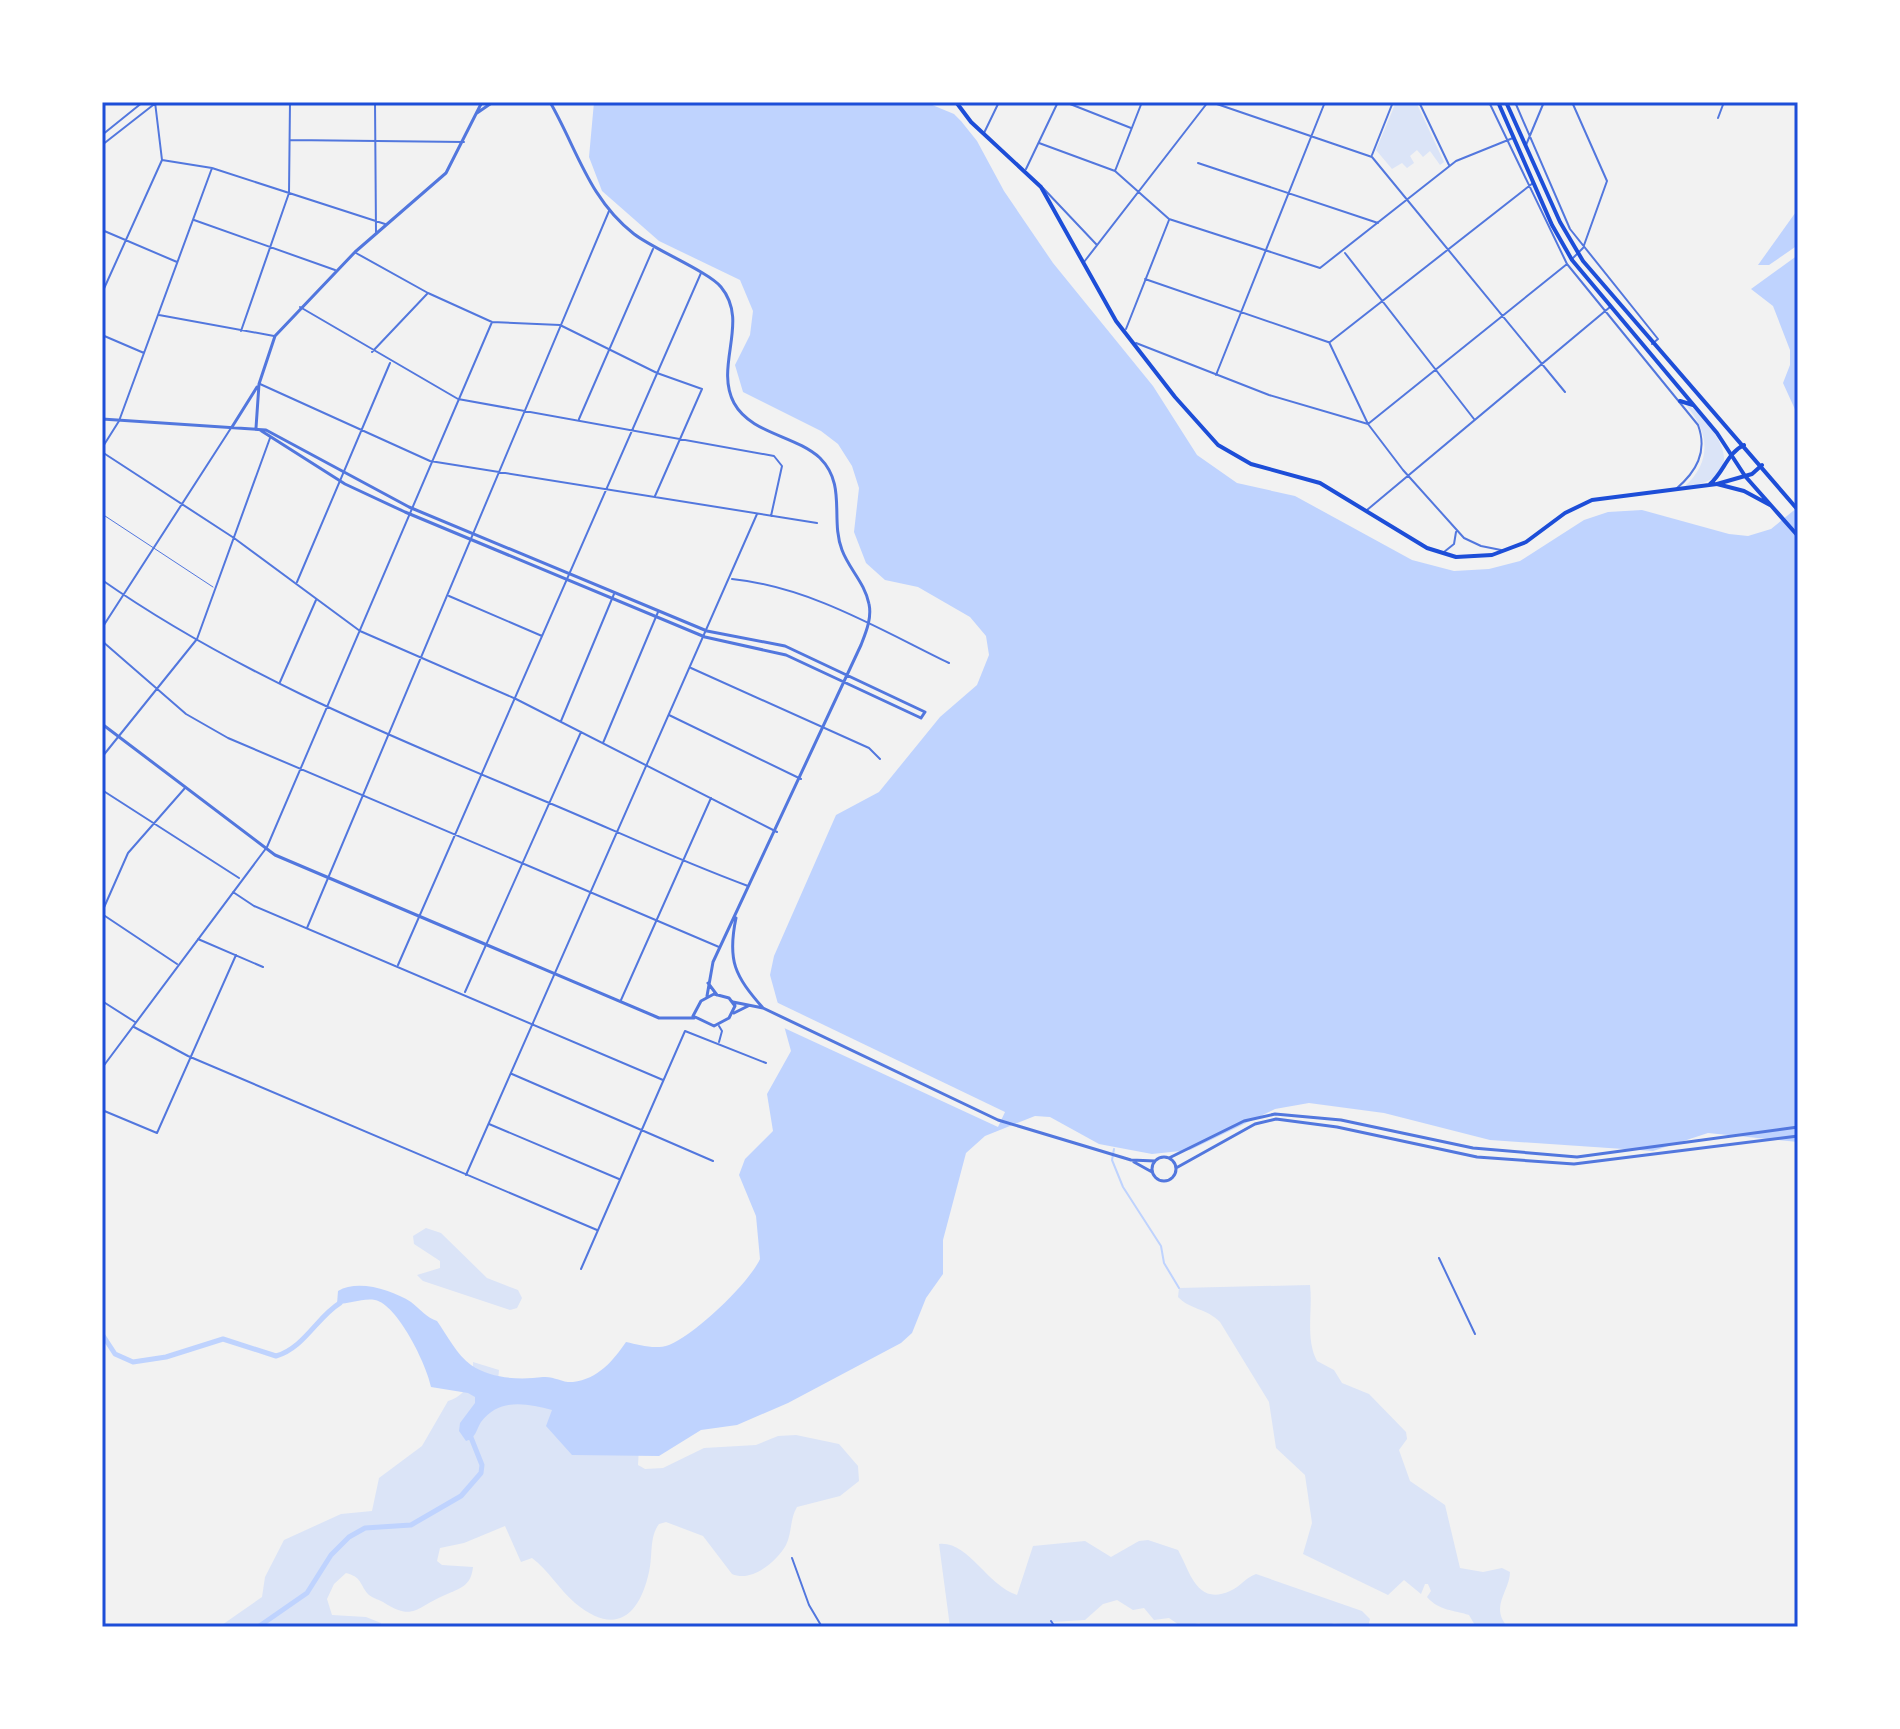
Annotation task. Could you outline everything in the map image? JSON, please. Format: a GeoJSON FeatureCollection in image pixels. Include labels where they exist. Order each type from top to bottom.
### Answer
{"type":"FeatureCollection","features":[{"type":"Feature","properties":{"kind":"main road"},"geometry":{"type":"LineString","coordinates":[[956,102],[1041,187],[1124,333],[1190,415],[1226,452],[1251,464],[1320,483],[1440,553],[1476,557],[1511,549],[1592,500],[1708,486],[1745,476],[1762,465]]}},
{"type":"Feature","properties":{"kind":"main road"},"geometry":{"type":"LineString","coordinates":[[1498,102],[1570,262],[1695,406],[1745,476],[1798,536]]}},
{"type":"Feature","properties":{"kind":"main road"},"geometry":{"type":"LineString","coordinates":[[1506,102],[1579,255],[1652,344],[1762,465],[1798,510]]}},
{"type":"Feature","properties":{"kind":"main road"},"geometry":{"type":"LineString","coordinates":[[1680,401],[1695,406]]}},
{"type":"Feature","properties":{"kind":"main road"},"geometry":{"type":"LineString","coordinates":[[1708,486],[1723,471],[1730,455],[1744,445]]}},
{"type":"Feature","properties":{"kind":"main road"},"geometry":{"type":"LineString","coordinates":[[1717,484],[1744,491],[1773,507]]}},
{"type":"Feature","properties":{"kind":"street"},"geometry":{"type":"LineString","coordinates":[[102,135],[143,102]]}},
{"type":"Feature","properties":{"kind":"street"},"geometry":{"type":"LineString","coordinates":[[102,145],[155,102]]}},
{"type":"Feature","properties":{"kind":"street"},"geometry":{"type":"LineString","coordinates":[[102,293],[162,160],[155,102]]}},
{"type":"Feature","properties":{"kind":"street"},"geometry":{"type":"LineString","coordinates":[[241,331],[289,193],[290,102]]}},
{"type":"Feature","properties":{"kind":"street"},"geometry":{"type":"LineString","coordinates":[[375,102],[377,233]]}},
{"type":"Feature","properties":{"kind":"street"},"geometry":{"type":"LineString","coordinates":[[102,628],[259,384],[275,336],[355,252],[437,183],[456,161],[482,102]]}},
{"type":"Feature","properties":{"kind":"street"},"geometry":{"type":"LineString","coordinates":[[477,113],[493,102]]}},
{"type":"Feature","properties":{"kind":"street"},"geometry":{"type":"LineString","coordinates":[[550,102],[586,177],[609,211],[653,248],[720,285],[732,306],[733,323],[726,378],[738,409],[758,426],[812,452],[830,472],[838,497],[841,549],[867,594],[868,624],[848,676],[777,832],[720,947],[707,996],[694,1016]]}},
{"type":"Feature","properties":{"kind":"street"},"geometry":{"type":"LineString","coordinates":[[984,133],[999,102]]}},
{"type":"Feature","properties":{"kind":"street"},"geometry":{"type":"LineString","coordinates":[[1026,169],[1058,102]]}},
{"type":"Feature","properties":{"kind":"street"},"geometry":{"type":"LineString","coordinates":[[1065,102],[1132,129]]}},
{"type":"Feature","properties":{"kind":"street"},"geometry":{"type":"LineString","coordinates":[[1115,171],[1142,102]]}},
{"type":"Feature","properties":{"kind":"street"},"geometry":{"type":"LineString","coordinates":[[1083,262],[1209,102],[1372,157],[1565,392]]}},
{"type":"Feature","properties":{"kind":"street"},"geometry":{"type":"LineString","coordinates":[[1216,375],[1325,102]]}},
{"type":"Feature","properties":{"kind":"street"},"geometry":{"type":"LineString","coordinates":[[1372,157],[1393,102]]}},
{"type":"Feature","properties":{"kind":"street"},"geometry":{"type":"LineString","coordinates":[[1419,102],[1450,166]]}},
{"type":"Feature","properties":{"kind":"street"},"geometry":{"type":"LineString","coordinates":[[1489,102],[1528,187],[1570,262],[1605,311],[1698,425],[1701,449],[1694,472],[1675,489]]}},
{"type":"Feature","properties":{"kind":"street"},"geometry":{"type":"LineString","coordinates":[[1515,102],[1543,176],[1583,248],[1658,339],[1652,344]]}},
{"type":"Feature","properties":{"kind":"street"},"geometry":{"type":"LineString","coordinates":[[1526,145],[1544,102]]}},
{"type":"Feature","properties":{"kind":"street"},"geometry":{"type":"LineString","coordinates":[[1368,424],[1579,255],[1607,181],[1572,102]]}},
{"type":"Feature","properties":{"kind":"street"},"geometry":{"type":"LineString","coordinates":[[1718,118],[1724,102]]}},
{"type":"Feature","properties":{"kind":"street"},"geometry":{"type":"LineString","coordinates":[[1039,143],[1115,171],[1169,219],[1320,268],[1450,166],[1514,138]]}},
{"type":"Feature","properties":{"kind":"street"},"geometry":{"type":"LineString","coordinates":[[290,140],[464,142]]}},
{"type":"Feature","properties":{"kind":"street"},"geometry":{"type":"LineString","coordinates":[[162,160],[212,168],[386,225]]}},
{"type":"Feature","properties":{"kind":"street"},"geometry":{"type":"LineString","coordinates":[[1198,163],[1379,224]]}},
{"type":"Feature","properties":{"kind":"street"},"geometry":{"type":"LineString","coordinates":[[212,168],[119,421],[102,450],[234,538],[360,631],[516,699],[777,832]]}},
{"type":"Feature","properties":{"kind":"street"},"geometry":{"type":"LineString","coordinates":[[1329,342],[1534,183]]}},
{"type":"Feature","properties":{"kind":"street"},"geometry":{"type":"LineString","coordinates":[[1041,187],[1060,202],[1097,245]]}},
{"type":"Feature","properties":{"kind":"street"},"geometry":{"type":"LineString","coordinates":[[307,928],[609,211]]}},
{"type":"Feature","properties":{"kind":"street"},"geometry":{"type":"LineString","coordinates":[[193,219],[337,270]]}},
{"type":"Feature","properties":{"kind":"street"},"geometry":{"type":"LineString","coordinates":[[1124,333],[1169,219]]}},
{"type":"Feature","properties":{"kind":"street"},"geometry":{"type":"LineString","coordinates":[[102,230],[179,263]]}},
{"type":"Feature","properties":{"kind":"street"},"geometry":{"type":"LineString","coordinates":[[578,420],[653,248]]}},
{"type":"Feature","properties":{"kind":"street"},"geometry":{"type":"LineString","coordinates":[[1344,251],[1475,419]]}},
{"type":"Feature","properties":{"kind":"street"},"geometry":{"type":"LineString","coordinates":[[355,252],[428,293],[492,322],[560,325],[657,373],[702,389],[655,497]]}},
{"type":"Feature","properties":{"kind":"street"},"geometry":{"type":"LineString","coordinates":[[398,965],[701,273]]}},
{"type":"Feature","properties":{"kind":"street"},"geometry":{"type":"LineString","coordinates":[[1145,279],[1329,342],[1368,424],[1453,528],[1457,536],[1454,544],[1440,553]]}},
{"type":"Feature","properties":{"kind":"street"},"geometry":{"type":"LineString","coordinates":[[372,352],[428,293]]}},
{"type":"Feature","properties":{"kind":"street"},"geometry":{"type":"LineString","coordinates":[[300,307],[372,352],[458,399],[778,458],[782,466],[771,516]]}},
{"type":"Feature","properties":{"kind":"street"},"geometry":{"type":"LineString","coordinates":[[1367,510],[1610,307]]}},
{"type":"Feature","properties":{"kind":"street"},"geometry":{"type":"LineString","coordinates":[[159,315],[275,336]]}},
{"type":"Feature","properties":{"kind":"street"},"geometry":{"type":"LineString","coordinates":[[102,1068],[265,850],[492,322]]}},
{"type":"Feature","properties":{"kind":"street"},"geometry":{"type":"LineString","coordinates":[[102,335],[145,354]]}},
{"type":"Feature","properties":{"kind":"street"},"geometry":{"type":"LineString","coordinates":[[1132,341],[1216,375],[1368,424]]}},
{"type":"Feature","properties":{"kind":"street"},"geometry":{"type":"LineString","coordinates":[[297,584],[391,362]]}},
{"type":"Feature","properties":{"kind":"street"},"geometry":{"type":"LineString","coordinates":[[256,428],[259,384]]}},
{"type":"Feature","properties":{"kind":"street"},"geometry":{"type":"LineString","coordinates":[[259,384],[430,461],[500,469],[817,523]]}},
{"type":"Feature","properties":{"kind":"street"},"geometry":{"type":"LineString","coordinates":[[102,419],[256,428],[272,435],[412,508],[707,631],[773,642],[925,712],[921,718],[773,650],[705,637],[409,514],[339,480],[272,435]]}},
{"type":"Feature","properties":{"kind":"street"},"geometry":{"type":"LineString","coordinates":[[102,757],[197,639],[272,435]]}},
{"type":"Feature","properties":{"kind":"street"},"geometry":{"type":"LineString","coordinates":[[466,1175],[757,514]]}},
{"type":"Feature","properties":{"kind":"street"},"geometry":{"type":"LineString","coordinates":[[1453,528],[1481,546],[1511,549]]}},
{"type":"Feature","properties":{"kind":"street"},"geometry":{"type":"LineString","coordinates":[[729,579],[780,586],[949,663]]}},
{"type":"Feature","properties":{"kind":"street"},"geometry":{"type":"LineString","coordinates":[[102,580],[197,639],[328,708],[681,861],[749,887]]}},
{"type":"Feature","properties":{"kind":"street"},"geometry":{"type":"LineString","coordinates":[[560,721],[614,593]]}},
{"type":"Feature","properties":{"kind":"street"},"geometry":{"type":"LineString","coordinates":[[448,596],[543,636]]}},
{"type":"Feature","properties":{"kind":"street"},"geometry":{"type":"LineString","coordinates":[[280,682],[317,599]]}},
{"type":"Feature","properties":{"kind":"street"},"geometry":{"type":"LineString","coordinates":[[603,743],[658,611]]}},
{"type":"Feature","properties":{"kind":"street"},"geometry":{"type":"LineString","coordinates":[[102,641],[156,691],[218,732],[455,838],[720,947]]}},
{"type":"Feature","properties":{"kind":"street"},"geometry":{"type":"LineString","coordinates":[[691,667],[869,748],[880,759]]}},
{"type":"Feature","properties":{"kind":"street"},"geometry":{"type":"LineString","coordinates":[[668,715],[801,779]]}},
{"type":"Feature","properties":{"kind":"street"},"geometry":{"type":"LineString","coordinates":[[102,724],[265,850],[664,1019],[694,1016],[705,1024],[718,1025],[748,1006]]}},
{"type":"Feature","properties":{"kind":"street"},"geometry":{"type":"LineString","coordinates":[[464,993],[581,732]]}},
{"type":"Feature","properties":{"kind":"street"},"geometry":{"type":"LineString","coordinates":[[178,964],[102,913],[128,853],[185,788]]}},
{"type":"Feature","properties":{"kind":"street"},"geometry":{"type":"LineString","coordinates":[[102,790],[241,879]]}},
{"type":"Feature","properties":{"kind":"street"},"geometry":{"type":"LineString","coordinates":[[620,1001],[711,798]]}},
{"type":"Feature","properties":{"kind":"street"},"geometry":{"type":"LineString","coordinates":[[232,891],[254,906],[663,1080]]}},
{"type":"Feature","properties":{"kind":"street"},"geometry":{"type":"LineString","coordinates":[[737,912],[732,936],[736,971],[744,988],[763,1008]]}},
{"type":"Feature","properties":{"kind":"street"},"geometry":{"type":"LineString","coordinates":[[197,939],[263,967]]}},
{"type":"Feature","properties":{"kind":"street"},"geometry":{"type":"LineString","coordinates":[[102,1110],[157,1133],[188,1056],[236,955]]}},
{"type":"Feature","properties":{"kind":"street"},"geometry":{"type":"LineString","coordinates":[[708,983],[717,995]]}},
{"type":"Feature","properties":{"kind":"street"},"geometry":{"type":"LineString","coordinates":[[707,996],[717,995],[763,1008],[998,1120],[1131,1160],[1169,1158],[1244,1121],[1275,1114],[1341,1120],[1473,1148],[1577,1157],[1798,1127]]}},
{"type":"Feature","properties":{"kind":"street"},"geometry":{"type":"LineString","coordinates":[[102,1001],[188,1056],[597,1230]]}},
{"type":"Feature","properties":{"kind":"street"},"geometry":{"type":"LineString","coordinates":[[733,1002],[734,1013]]}},
{"type":"Feature","properties":{"kind":"street"},"geometry":{"type":"LineString","coordinates":[[718,1025],[722,1031],[719,1043]]}},
{"type":"Feature","properties":{"kind":"street"},"geometry":{"type":"LineString","coordinates":[[581,1269],[685,1031],[766,1063]]}},
{"type":"Feature","properties":{"kind":"street"},"geometry":{"type":"LineString","coordinates":[[511,1074],[713,1161]]}},
{"type":"Feature","properties":{"kind":"street"},"geometry":{"type":"LineString","coordinates":[[1176,1168],[1255,1124],[1276,1119],[1337,1127],[1477,1157],[1565,1164],[1620,1161],[1798,1136]]}},
{"type":"Feature","properties":{"kind":"street"},"geometry":{"type":"LineString","coordinates":[[489,1124],[620,1180]]}},
{"type":"Feature","properties":{"kind":"street"},"geometry":{"type":"LineString","coordinates":[[1131,1160],[1152,1172],[1156,1178],[1166,1181],[1175,1174],[1176,1168],[1169,1158]]}},
{"type":"Feature","properties":{"kind":"street"},"geometry":{"type":"LineString","coordinates":[[1152,1172],[1155,1161]]}},
{"type":"Feature","properties":{"kind":"street"},"geometry":{"type":"LineString","coordinates":[[1439,1258],[1475,1334]]}},
{"type":"Feature","properties":{"kind":"street"},"geometry":{"type":"LineString","coordinates":[[792,1558],[809,1605],[822,1627]]}},
{"type":"Feature","properties":{"kind":"street"},"geometry":{"type":"LineString","coordinates":[[1051,1621],[1055,1627]]}},
{"type":"Feature","properties":{"kind":"lane"},"geometry":{"type":"LineString","coordinates":[[102,514],[215,589]]}},
{"type":"Feature","properties":{"kind":"shaded area"},"geometry":{"type":"Polygon","coordinates":[[[1396,102],[1416,102],[1444,162],[1440,165],[1430,151],[1423,157],[1417,150],[1410,156],[1414,163],[1407,168],[1402,163],[1392,169],[1376,150],[1396,102]]]}},
{"type":"Feature","properties":{"kind":"shaded area"},"geometry":{"type":"Polygon","coordinates":[[[1686,405],[1709,426],[1724,459],[1717,474],[1709,480],[1684,487],[1700,467],[1704,446],[1699,426],[1686,405]]]}},
{"type":"Feature","properties":{"kind":"shaded area"},"geometry":{"type":"Polygon","coordinates":[[[426,1228],[441,1233],[487,1278],[518,1290],[522,1298],[517,1308],[510,1310],[423,1281],[417,1275],[440,1268],[440,1261],[414,1244],[413,1236],[426,1228]]]}},
{"type":"Feature","properties":{"kind":"shaded area"},"geometry":{"type":"Polygon","coordinates":[[[1310,1285],[1310,1333],[1317,1361],[1334,1370],[1342,1383],[1369,1394],[1406,1432],[1407,1439],[1399,1450],[1410,1481],[1445,1505],[1460,1568],[1483,1572],[1502,1568],[1510,1572],[1500,1606],[1500,1613],[1508,1627],[1476,1627],[1469,1615],[1432,1602],[1427,1597],[1431,1591],[1428,1584],[1425,1584],[1421,1594],[1404,1580],[1388,1595],[1303,1554],[1312,1523],[1305,1475],[1276,1448],[1269,1402],[1220,1322],[1178,1297],[1179,1288],[1310,1285]]]}},
{"type":"Feature","properties":{"kind":"shaded area"},"geometry":{"type":"Polygon","coordinates":[[[473,1362],[499,1370],[498,1381],[639,1448],[638,1465],[645,1469],[663,1468],[704,1448],[756,1445],[778,1436],[796,1435],[839,1444],[858,1466],[859,1481],[840,1496],[797,1507],[782,1551],[770,1564],[748,1576],[732,1574],[703,1536],[666,1522],[659,1524],[652,1541],[645,1588],[632,1610],[613,1620],[589,1613],[575,1603],[532,1558],[521,1562],[505,1526],[464,1543],[440,1548],[437,1561],[442,1565],[473,1567],[470,1578],[460,1588],[409,1612],[393,1608],[373,1597],[357,1578],[346,1573],[334,1584],[327,1599],[332,1615],[366,1617],[381,1623],[380,1627],[219,1627],[262,1597],[265,1577],[284,1540],[341,1514],[372,1511],[379,1478],[422,1446],[448,1401],[468,1386],[473,1362]]]}},
{"type":"Feature","properties":{"kind":"shaded area"},"geometry":{"type":"Polygon","coordinates":[[[1148,1540],[1178,1550],[1196,1584],[1209,1594],[1230,1591],[1256,1574],[1362,1611],[1370,1619],[1368,1627],[1334,1623],[1323,1627],[1206,1627],[1199,1623],[1182,1627],[1169,1618],[1154,1620],[1144,1608],[1133,1610],[1117,1600],[1103,1604],[1085,1620],[1053,1622],[1048,1627],[950,1627],[939,1544],[959,1549],[1006,1590],[1017,1595],[1033,1546],[1085,1541],[1111,1557],[1139,1541],[1148,1540]]]}},
{"type":"Feature","properties":{"kind":"water"},"geometry":{"type":"Polygon","coordinates":[[[594,102],[925,102],[954,114],[977,141],[1004,191],[1053,263],[1153,386],[1197,455],[1237,483],[1295,496],[1412,560],[1454,571],[1489,569],[1520,561],[1584,520],[1608,512],[1642,510],[1729,534],[1748,536],[1771,529],[1798,507],[1798,1142],[1708,1133],[1653,1151],[1490,1140],[1384,1113],[1309,1103],[1275,1109],[1190,1150],[1152,1154],[1099,1144],[1050,1117],[1035,1116],[985,1136],[966,1153],[943,1240],[943,1274],[926,1298],[912,1333],[901,1343],[788,1403],[737,1425],[701,1430],[659,1456],[572,1455],[546,1426],[552,1410],[523,1404],[505,1406],[488,1414],[472,1438],[466,1441],[459,1431],[460,1423],[475,1403],[475,1397],[431,1387],[417,1351],[392,1312],[375,1300],[337,1304],[338,1291],[365,1286],[385,1290],[411,1302],[437,1321],[466,1361],[479,1370],[497,1376],[547,1377],[569,1382],[597,1373],[626,1342],[653,1347],[669,1345],[693,1331],[720,1307],[745,1281],[760,1259],[756,1216],[739,1175],[745,1159],[773,1131],[767,1094],[791,1051],[770,975],[774,956],[836,815],[879,792],[940,717],[977,685],[989,655],[986,636],[970,617],[918,587],[885,580],[866,563],[854,532],[859,488],[852,466],[838,444],[821,431],[743,392],[735,365],[750,335],[753,311],[740,280],[659,241],[602,191],[589,157],[594,102]]]}},
{"type":"Feature","properties":{"kind":"water"},"geometry":{"type":"Polygon","coordinates":[[[1798,209],[1798,245],[1769,265],[1758,265],[1798,209]]]}},
{"type":"Feature","properties":{"kind":"water"},"geometry":{"type":"Polygon","coordinates":[[[1798,255],[1798,416],[1783,383],[1790,365],[1790,350],[1773,306],[1751,289],[1798,255]]]}},
{"type":"Feature","properties":{"kind":"pier"},"geometry":{"type":"Polygon","coordinates":[[[774,1001],[1005,1112],[998,1127],[782,1027],[774,1001]]]}},
{"type":"Feature","properties":{"kind":"waterway"},"geometry":{"type":"LineString","coordinates":[[1114,1149],[1112,1160],[1123,1187],[1161,1246],[1164,1263],[1179,1288]]}},
{"type":"Feature","properties":{"kind":"waterway"},"geometry":{"type":"LineString","coordinates":[[102,1334],[115,1354],[133,1362],[166,1357],[223,1339],[276,1356],[295,1346],[340,1303]]}},
{"type":"Feature","properties":{"kind":"waterway"},"geometry":{"type":"LineString","coordinates":[[258,1627],[307,1593],[331,1555],[349,1537],[365,1528],[411,1525],[461,1496],[481,1473],[482,1465],[470,1435]]}}]}
